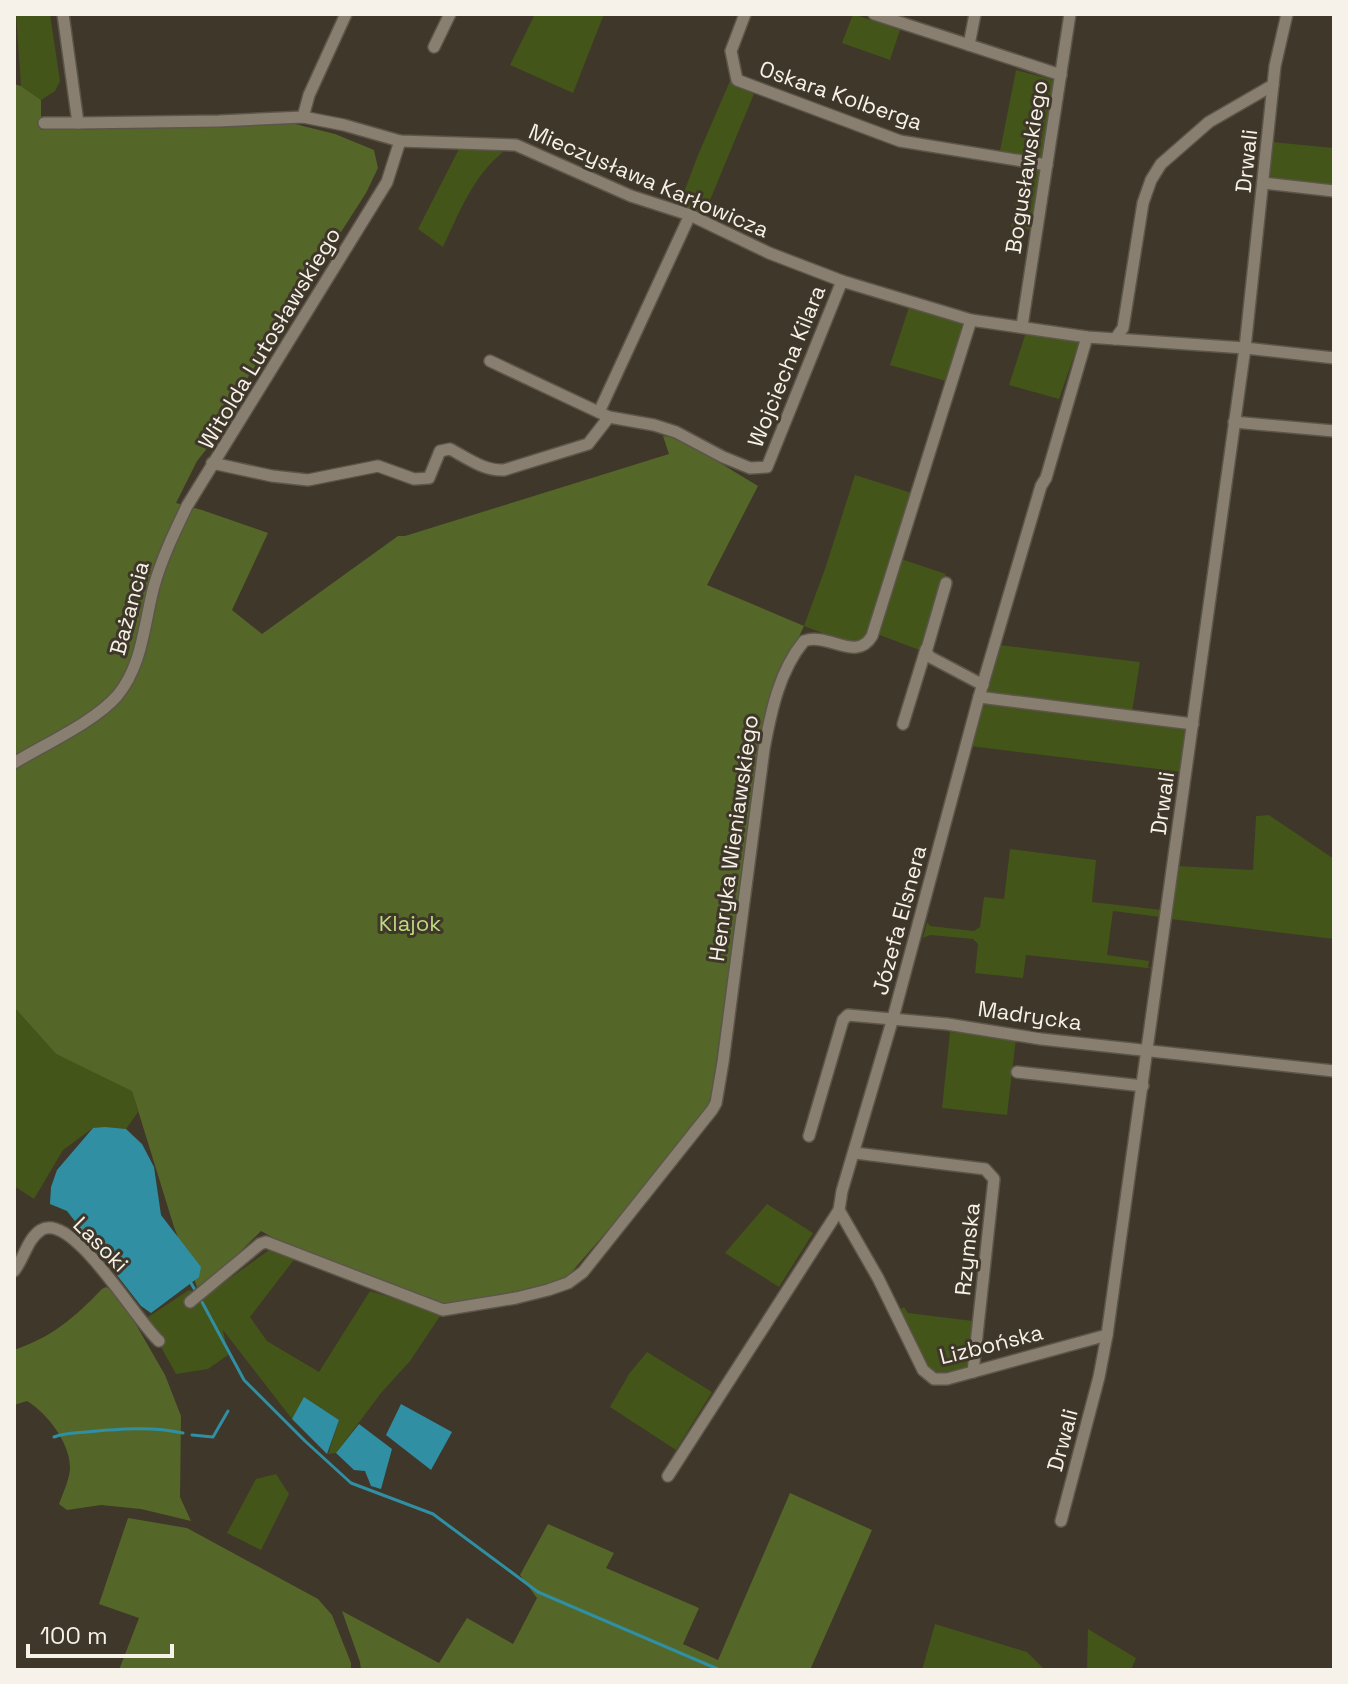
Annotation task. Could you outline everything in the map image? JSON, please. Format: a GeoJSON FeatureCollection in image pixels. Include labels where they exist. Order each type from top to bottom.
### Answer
{"type":"FeatureCollection","features":[{"type":"Feature","properties":{"kind":"street"},"geometry":{"type":"LineString","coordinates":[[63,14],[78,123]]}},
{"type":"Feature","properties":{"kind":"street"},"geometry":{"type":"LineString","coordinates":[[303,117],[309,95],[346,14]]}},
{"type":"Feature","properties":{"kind":"street"},"geometry":{"type":"LineString","coordinates":[[434,47],[450,14]]}},
{"type":"Feature","properties":{"kind":"street","name":"Oskara Kolberga"},"geometry":{"type":"LineString","coordinates":[[745,14],[731,51],[737,80],[900,141],[1047,165]]}},
{"type":"Feature","properties":{"kind":"street"},"geometry":{"type":"LineString","coordinates":[[874,14],[1061,75]]}},
{"type":"Feature","properties":{"kind":"street"},"geometry":{"type":"LineString","coordinates":[[969,45],[975,14]]}},
{"type":"Feature","properties":{"kind":"street","name":"Bogusławskiego"},"geometry":{"type":"LineString","coordinates":[[1022,326],[1070,14]]}},
{"type":"Feature","properties":{"kind":"street"},"geometry":{"type":"LineString","coordinates":[[1115,339],[1123,328],[1143,203],[1151,180],[1161,164],[1209,122],[1273,85],[1287,14]]}},
{"type":"Feature","properties":{"kind":"street","name":"Drwali"},"geometry":{"type":"LineString","coordinates":[[1061,1521],[1107,1335],[1245,348],[1273,85]]}},
{"type":"Feature","properties":{"kind":"street","name":"Mieczysława Karłowicza"},"geometry":{"type":"LineString","coordinates":[[44,123],[303,117],[400,141],[516,145],[631,196],[690,215],[769,253],[842,281],[971,320]]}},
{"type":"Feature","properties":{"kind":"street","name":"Witolda Lutosławskiego"},"geometry":{"type":"LineString","coordinates":[[400,141],[387,182],[212,463],[308,480],[378,466],[414,479],[429,478],[440,451],[450,449],[486,468],[504,470],[588,444],[604,414]]}},
{"type":"Feature","properties":{"kind":"street"},"geometry":{"type":"LineString","coordinates":[[1264,183],[1334,191]]}},
{"type":"Feature","properties":{"kind":"street"},"geometry":{"type":"LineString","coordinates":[[490,361],[604,414],[690,215]]}},
{"type":"Feature","properties":{"kind":"street","name":"Wojciecha Kilara"},"geometry":{"type":"LineString","coordinates":[[604,414],[676,432],[750,468],[767,467],[842,281]]}},
{"type":"Feature","properties":{"kind":"street"},"geometry":{"type":"LineString","coordinates":[[971,320],[1087,337],[1245,348],[1334,358]]}},
{"type":"Feature","properties":{"kind":"street","name":"Henryka Wieniawskiego"},"geometry":{"type":"LineString","coordinates":[[190,1302],[266,1242],[443,1310],[516,1298],[568,1283],[583,1272],[683,1148],[716,1103],[772,707],[787,668],[804,641],[817,638],[853,648],[869,642],[971,320]]}},
{"type":"Feature","properties":{"kind":"street","name":"Józefa Elsnera"},"geometry":{"type":"LineString","coordinates":[[668,1476],[839,1210],[979,697],[1087,337]]}},
{"type":"Feature","properties":{"kind":"street"},"geometry":{"type":"LineString","coordinates":[[1234,422],[1334,431]]}},
{"type":"Feature","properties":{"kind":"street","name":"Bażancia"},"geometry":{"type":"LineString","coordinates":[[14,763],[90,718],[115,698],[129,680],[137,661],[162,562],[187,506],[212,463]]}},
{"type":"Feature","properties":{"kind":"street"},"geometry":{"type":"LineString","coordinates":[[903,724],[946,583]]}},
{"type":"Feature","properties":{"kind":"street"},"geometry":{"type":"LineString","coordinates":[[926,649],[930,657],[983,685]]}},
{"type":"Feature","properties":{"kind":"street"},"geometry":{"type":"LineString","coordinates":[[979,697],[1193,724]]}},
{"type":"Feature","properties":{"kind":"street","name":"Madrycka"},"geometry":{"type":"LineString","coordinates":[[809,1136],[844,1017],[852,1014],[947,1024],[1041,1039],[1334,1071]]}},
{"type":"Feature","properties":{"kind":"street"},"geometry":{"type":"LineString","coordinates":[[1017,1072],[1143,1086]]}},
{"type":"Feature","properties":{"kind":"street","name":"Rzymska"},"geometry":{"type":"LineString","coordinates":[[855,1153],[985,1169],[994,1179],[973,1372]]}},
{"type":"Feature","properties":{"kind":"street","name":"Lizbońska"},"geometry":{"type":"LineString","coordinates":[[839,1210],[926,1373],[934,1379],[942,1380],[1107,1335]]}},
{"type":"Feature","properties":{"kind":"street","name":"Lasoki"},"geometry":{"type":"LineString","coordinates":[[14,1271],[31,1240],[41,1230],[51,1227],[64,1231],[91,1257],[159,1341]]}},
{"type":"Feature","properties":{"kind":"green space"},"geometry":{"type":"Polygon","coordinates":[[[16,14],[50,14],[60,81],[55,91],[41,100],[21,86],[16,14]]]}},
{"type":"Feature","properties":{"kind":"green space"},"geometry":{"type":"Polygon","coordinates":[[[535,14],[604,14],[573,93],[510,65],[535,14]]]}},
{"type":"Feature","properties":{"kind":"green space"},"geometry":{"type":"Polygon","coordinates":[[[853,14],[900,30],[890,60],[842,43],[853,14]]]}},
{"type":"Feature","properties":{"kind":"green space"},"geometry":{"type":"Polygon","coordinates":[[[1016,70],[1057,81],[1044,160],[1000,151],[1016,70]]]}},
{"type":"Feature","properties":{"kind":"green space"},"geometry":{"type":"Polygon","coordinates":[[[730,81],[754,94],[703,217],[678,208],[730,81]]]}},
{"type":"Feature","properties":{"kind":"green space","name":"Klajok"},"geometry":{"type":"Polygon","coordinates":[[[14,84],[41,100],[41,130],[295,124],[335,134],[374,150],[378,168],[366,193],[236,396],[221,431],[197,461],[176,503],[268,533],[232,610],[262,634],[398,536],[669,454],[663,436],[679,438],[758,486],[707,585],[804,626],[767,706],[710,1105],[563,1282],[441,1306],[301,1253],[261,1231],[199,1292],[174,1227],[132,1091],[56,1054],[14,1007],[14,84]]]}},
{"type":"Feature","properties":{"kind":"green space"},"geometry":{"type":"Polygon","coordinates":[[[1272,142],[1334,148],[1334,185],[1269,176],[1272,142]]]}},
{"type":"Feature","properties":{"kind":"green space"},"geometry":{"type":"Polygon","coordinates":[[[461,145],[503,152],[475,184],[443,247],[418,229],[461,145]]]}},
{"type":"Feature","properties":{"kind":"green space"},"geometry":{"type":"Polygon","coordinates":[[[1023,165],[1042,168],[1033,230],[1011,227],[1023,165]]]}},
{"type":"Feature","properties":{"kind":"green space"},"geometry":{"type":"Polygon","coordinates":[[[909,307],[966,323],[946,381],[890,365],[909,307]]]}},
{"type":"Feature","properties":{"kind":"green space"},"geometry":{"type":"Polygon","coordinates":[[[1026,332],[1080,339],[1059,399],[1009,385],[1026,332]]]}},
{"type":"Feature","properties":{"kind":"green space"},"geometry":{"type":"Polygon","coordinates":[[[855,475],[915,494],[868,633],[855,645],[804,626],[855,475]]]}},
{"type":"Feature","properties":{"kind":"green space"},"geometry":{"type":"Polygon","coordinates":[[[901,559],[946,574],[922,651],[877,634],[901,559]]]}},
{"type":"Feature","properties":{"kind":"green space"},"geometry":{"type":"Polygon","coordinates":[[[999,645],[1140,662],[1132,712],[985,693],[999,645]]]}},
{"type":"Feature","properties":{"kind":"green space"},"geometry":{"type":"Polygon","coordinates":[[[984,702],[1188,727],[1182,772],[970,746],[984,702]]]}},
{"type":"Feature","properties":{"kind":"green space"},"geometry":{"type":"Polygon","coordinates":[[[1269,815],[1334,859],[1334,939],[1171,919],[1177,866],[1253,870],[1256,816],[1269,815]]]}},
{"type":"Feature","properties":{"kind":"green space"},"geometry":{"type":"Polygon","coordinates":[[[1010,849],[1096,860],[1092,902],[1162,910],[1160,917],[1113,911],[1107,955],[1149,961],[1148,967],[1157,969],[1026,955],[1023,978],[975,973],[978,944],[973,939],[930,935],[923,938],[927,922],[930,926],[974,931],[980,927],[984,897],[1004,899],[1010,849]]]}},
{"type":"Feature","properties":{"kind":"green space"},"geometry":{"type":"Polygon","coordinates":[[[14,1007],[56,1054],[132,1090],[138,1112],[126,1129],[93,1128],[63,1150],[34,1199],[14,1186],[14,1007]]]}},
{"type":"Feature","properties":{"kind":"green space"},"geometry":{"type":"Polygon","coordinates":[[[950,1032],[1016,1038],[1007,1115],[942,1108],[950,1032]]]}},
{"type":"Feature","properties":{"kind":"green space"},"geometry":{"type":"Polygon","coordinates":[[[767,1204],[813,1233],[779,1287],[725,1253],[767,1204]]]}},
{"type":"Feature","properties":{"kind":"green space"},"geometry":{"type":"Polygon","coordinates":[[[269,1250],[296,1257],[250,1317],[267,1341],[319,1372],[370,1291],[442,1313],[410,1361],[381,1393],[336,1453],[328,1454],[339,1420],[305,1398],[292,1419],[223,1330],[228,1355],[208,1369],[176,1374],[147,1322],[148,1317],[189,1290],[207,1295],[269,1250]]]}},
{"type":"Feature","properties":{"kind":"green space"},"geometry":{"type":"Polygon","coordinates":[[[106,1287],[119,1295],[165,1375],[181,1416],[180,1497],[191,1521],[141,1509],[101,1505],[67,1510],[59,1504],[70,1467],[62,1439],[35,1406],[27,1401],[14,1405],[14,1350],[62,1326],[106,1287]]]}},
{"type":"Feature","properties":{"kind":"green space"},"geometry":{"type":"Polygon","coordinates":[[[904,1307],[908,1313],[973,1321],[967,1370],[937,1376],[927,1369],[899,1310],[904,1307]]]}},
{"type":"Feature","properties":{"kind":"green space"},"geometry":{"type":"Polygon","coordinates":[[[647,1352],[712,1392],[676,1450],[610,1407],[629,1374],[647,1352]]]}},
{"type":"Feature","properties":{"kind":"green space"},"geometry":{"type":"Polygon","coordinates":[[[276,1474],[289,1494],[261,1550],[227,1533],[256,1479],[276,1474]]]}},
{"type":"Feature","properties":{"kind":"green space"},"geometry":{"type":"Polygon","coordinates":[[[790,1493],[872,1530],[810,1670],[361,1670],[342,1611],[439,1663],[467,1618],[513,1644],[537,1598],[520,1575],[548,1524],[614,1553],[606,1568],[699,1608],[683,1644],[718,1660],[790,1493]]]}},
{"type":"Feature","properties":{"kind":"green space"},"geometry":{"type":"Polygon","coordinates":[[[128,1518],[187,1528],[318,1599],[332,1615],[351,1670],[119,1670],[139,1618],[99,1604],[128,1518]]]}},
{"type":"Feature","properties":{"kind":"green space"},"geometry":{"type":"Polygon","coordinates":[[[935,1624],[1027,1652],[1045,1670],[922,1670],[935,1624]]]}},
{"type":"Feature","properties":{"kind":"green space"},"geometry":{"type":"Polygon","coordinates":[[[1088,1629],[1136,1658],[1131,1670],[1087,1670],[1088,1629]]]}},
{"type":"Feature","properties":{"kind":"water"},"geometry":{"type":"Polygon","coordinates":[[[93,1128],[126,1129],[142,1144],[154,1167],[161,1215],[201,1267],[199,1277],[151,1313],[141,1306],[67,1211],[50,1204],[51,1187],[57,1170],[93,1128]]]}},
{"type":"Feature","properties":{"kind":"water"},"geometry":{"type":"Polygon","coordinates":[[[304,1397],[339,1420],[327,1454],[292,1419],[304,1397]]]}},
{"type":"Feature","properties":{"kind":"water"},"geometry":{"type":"Polygon","coordinates":[[[401,1404],[452,1432],[431,1470],[386,1435],[401,1404]]]}},
{"type":"Feature","properties":{"kind":"water"},"geometry":{"type":"Polygon","coordinates":[[[359,1424],[392,1449],[381,1489],[371,1486],[365,1471],[354,1470],[336,1453],[359,1424]]]}},
{"type":"Feature","properties":{"kind":"waterway"},"geometry":{"type":"LineString","coordinates":[[191,1283],[195,1290]]}},
{"type":"Feature","properties":{"kind":"waterway"},"geometry":{"type":"LineString","coordinates":[[202,1302],[244,1380],[351,1483],[433,1514],[538,1592],[720,1670]]}},
{"type":"Feature","properties":{"kind":"waterway"},"geometry":{"type":"LineString","coordinates":[[192,1435],[213,1437],[228,1411]]}},
{"type":"Feature","properties":{"kind":"waterway"},"geometry":{"type":"LineString","coordinates":[[54,1437],[70,1433],[135,1429],[183,1433]]}}]}
